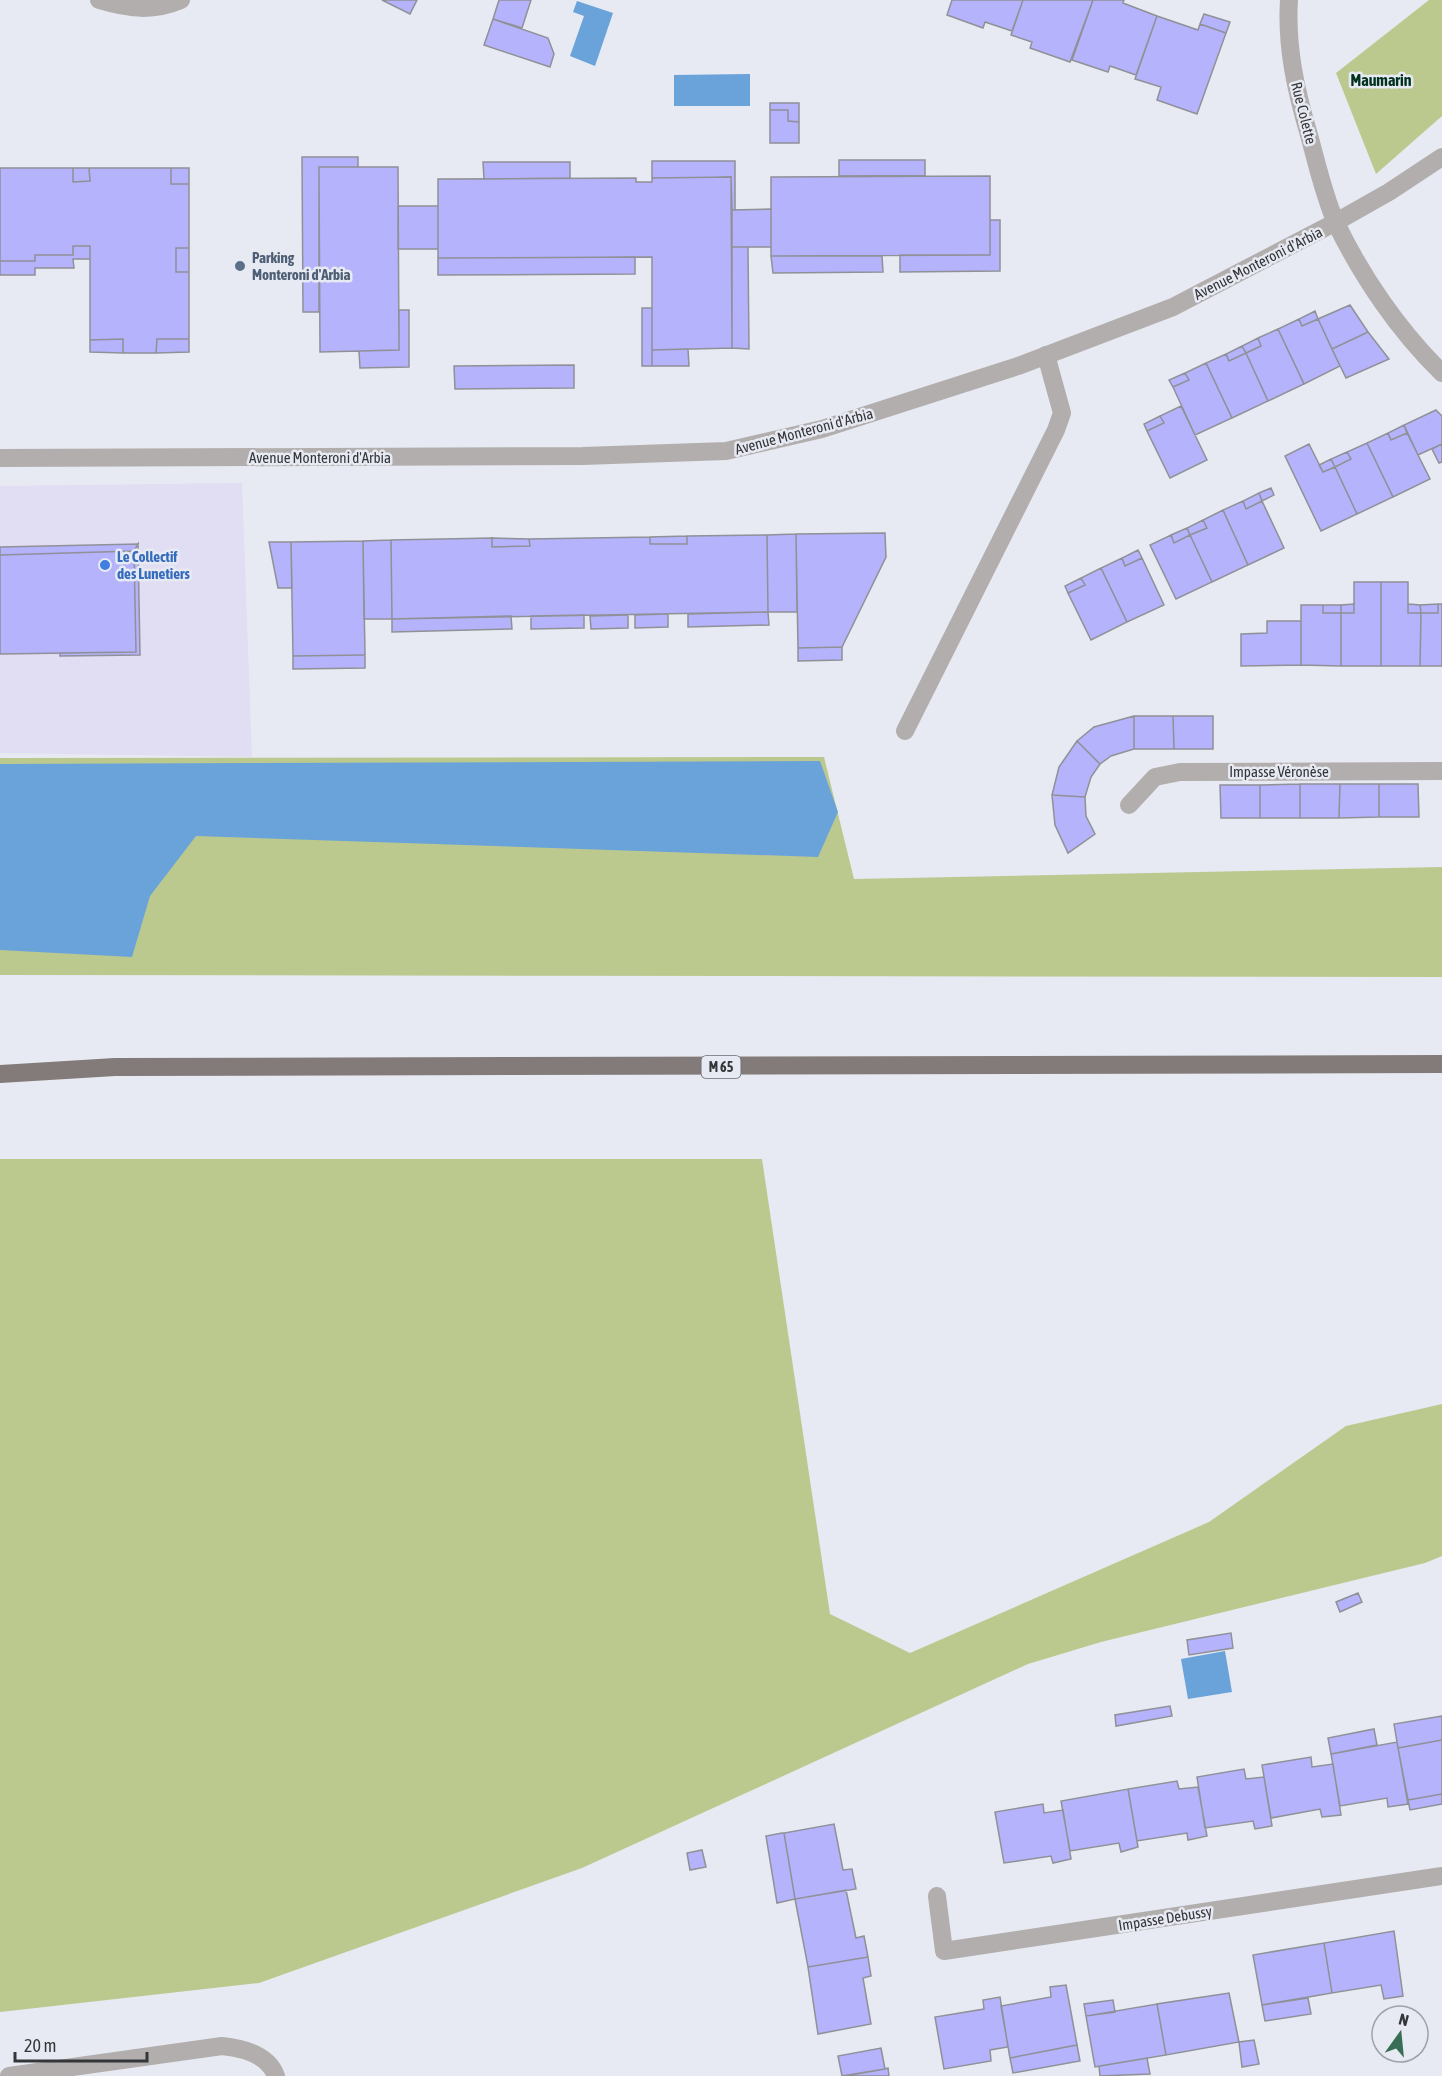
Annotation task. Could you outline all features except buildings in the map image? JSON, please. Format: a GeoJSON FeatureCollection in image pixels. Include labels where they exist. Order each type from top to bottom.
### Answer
{"type":"FeatureCollection","features":[{"type":"Feature","properties":{"kind":"main road","name":"M 65"},"geometry":{"type":"LineString","coordinates":[[0,1074],[115,1067],[1442,1064]]}},
{"type":"Feature","properties":{"kind":"street"},"geometry":{"type":"LineString","coordinates":[[99,0],[118,6],[160,9],[182,0]]}},
{"type":"Feature","properties":{"kind":"street","name":"Rue Colette"},"geometry":{"type":"LineString","coordinates":[[1289,0],[1287,29],[1297,94],[1336,222],[1365,276],[1421,352],[1442,373]]}},
{"type":"Feature","properties":{"kind":"street","name":"Avenue Monteroni d'Arbia"},"geometry":{"type":"LineString","coordinates":[[0,458],[584,456],[726,451],[822,429],[1046,355],[1173,307],[1336,222],[1389,192],[1442,157]]}},
{"type":"Feature","properties":{"kind":"street"},"geometry":{"type":"LineString","coordinates":[[904,731],[1056,430],[1062,413],[1046,355]]}},
{"type":"Feature","properties":{"kind":"street","name":"Impasse Véronèse"},"geometry":{"type":"LineString","coordinates":[[1129,805],[1155,777],[1180,772],[1442,771]]}},
{"type":"Feature","properties":{"kind":"street","name":"Impasse Debussy"},"geometry":{"type":"LineString","coordinates":[[937,1896],[944,1951],[1442,1876]]}},
{"type":"Feature","properties":{"kind":"street"},"geometry":{"type":"LineString","coordinates":[[9,2076],[222,2046],[242,2048],[262,2058],[276,2076]]}},
{"type":"Feature","properties":{"kind":"shaded area"},"geometry":{"type":"Polygon","coordinates":[[[242,483],[252,757],[0,753],[0,486],[242,483]]]}},
{"type":"Feature","properties":{"kind":"green space"},"geometry":{"type":"Polygon","coordinates":[[[1429,0],[1442,0],[1442,116],[1376,174],[1336,73],[1429,0]]]}},
{"type":"Feature","properties":{"kind":"green space"},"geometry":{"type":"Polygon","coordinates":[[[824,757],[854,879],[1442,867],[1442,977],[0,975],[0,758],[824,757]]]}},
{"type":"Feature","properties":{"kind":"green space"},"geometry":{"type":"Polygon","coordinates":[[[0,1159],[762,1159],[830,1614],[910,1653],[1209,1522],[1346,1426],[1442,1404],[1442,1556],[1425,1563],[1101,1642],[1028,1664],[582,1868],[259,1983],[0,2012],[0,1159]]]}},
{"type":"Feature","properties":{"kind":"water"},"geometry":{"type":"Polygon","coordinates":[[[577,1],[613,13],[595,66],[570,56],[584,16],[573,12],[577,1]]]}},
{"type":"Feature","properties":{"kind":"water"},"geometry":{"type":"Polygon","coordinates":[[[750,74],[750,106],[674,106],[674,75],[750,74]]]}},
{"type":"Feature","properties":{"kind":"water"},"geometry":{"type":"Polygon","coordinates":[[[820,761],[838,812],[818,857],[196,836],[150,896],[132,957],[0,950],[0,764],[820,761]]]}},
{"type":"Feature","properties":{"kind":"water"},"geometry":{"type":"Polygon","coordinates":[[[1225,1651],[1232,1692],[1188,1699],[1181,1659],[1225,1651]]]}},
{"type":"Feature","properties":{"kind":"place","name":"Parking Monteroni d'Arbia"},"geometry":{"type":"Point","coordinates":[240,266]}},
{"type":"Feature","properties":{"kind":"place","name":"Le Collectif des Lunetiers"},"geometry":{"type":"Point","coordinates":[105,565]}},
{"type":"Feature","properties":{"kind":"district","name":"Maumarin"},"geometry":{"type":"Point","coordinates":[1381,80]}}]}
